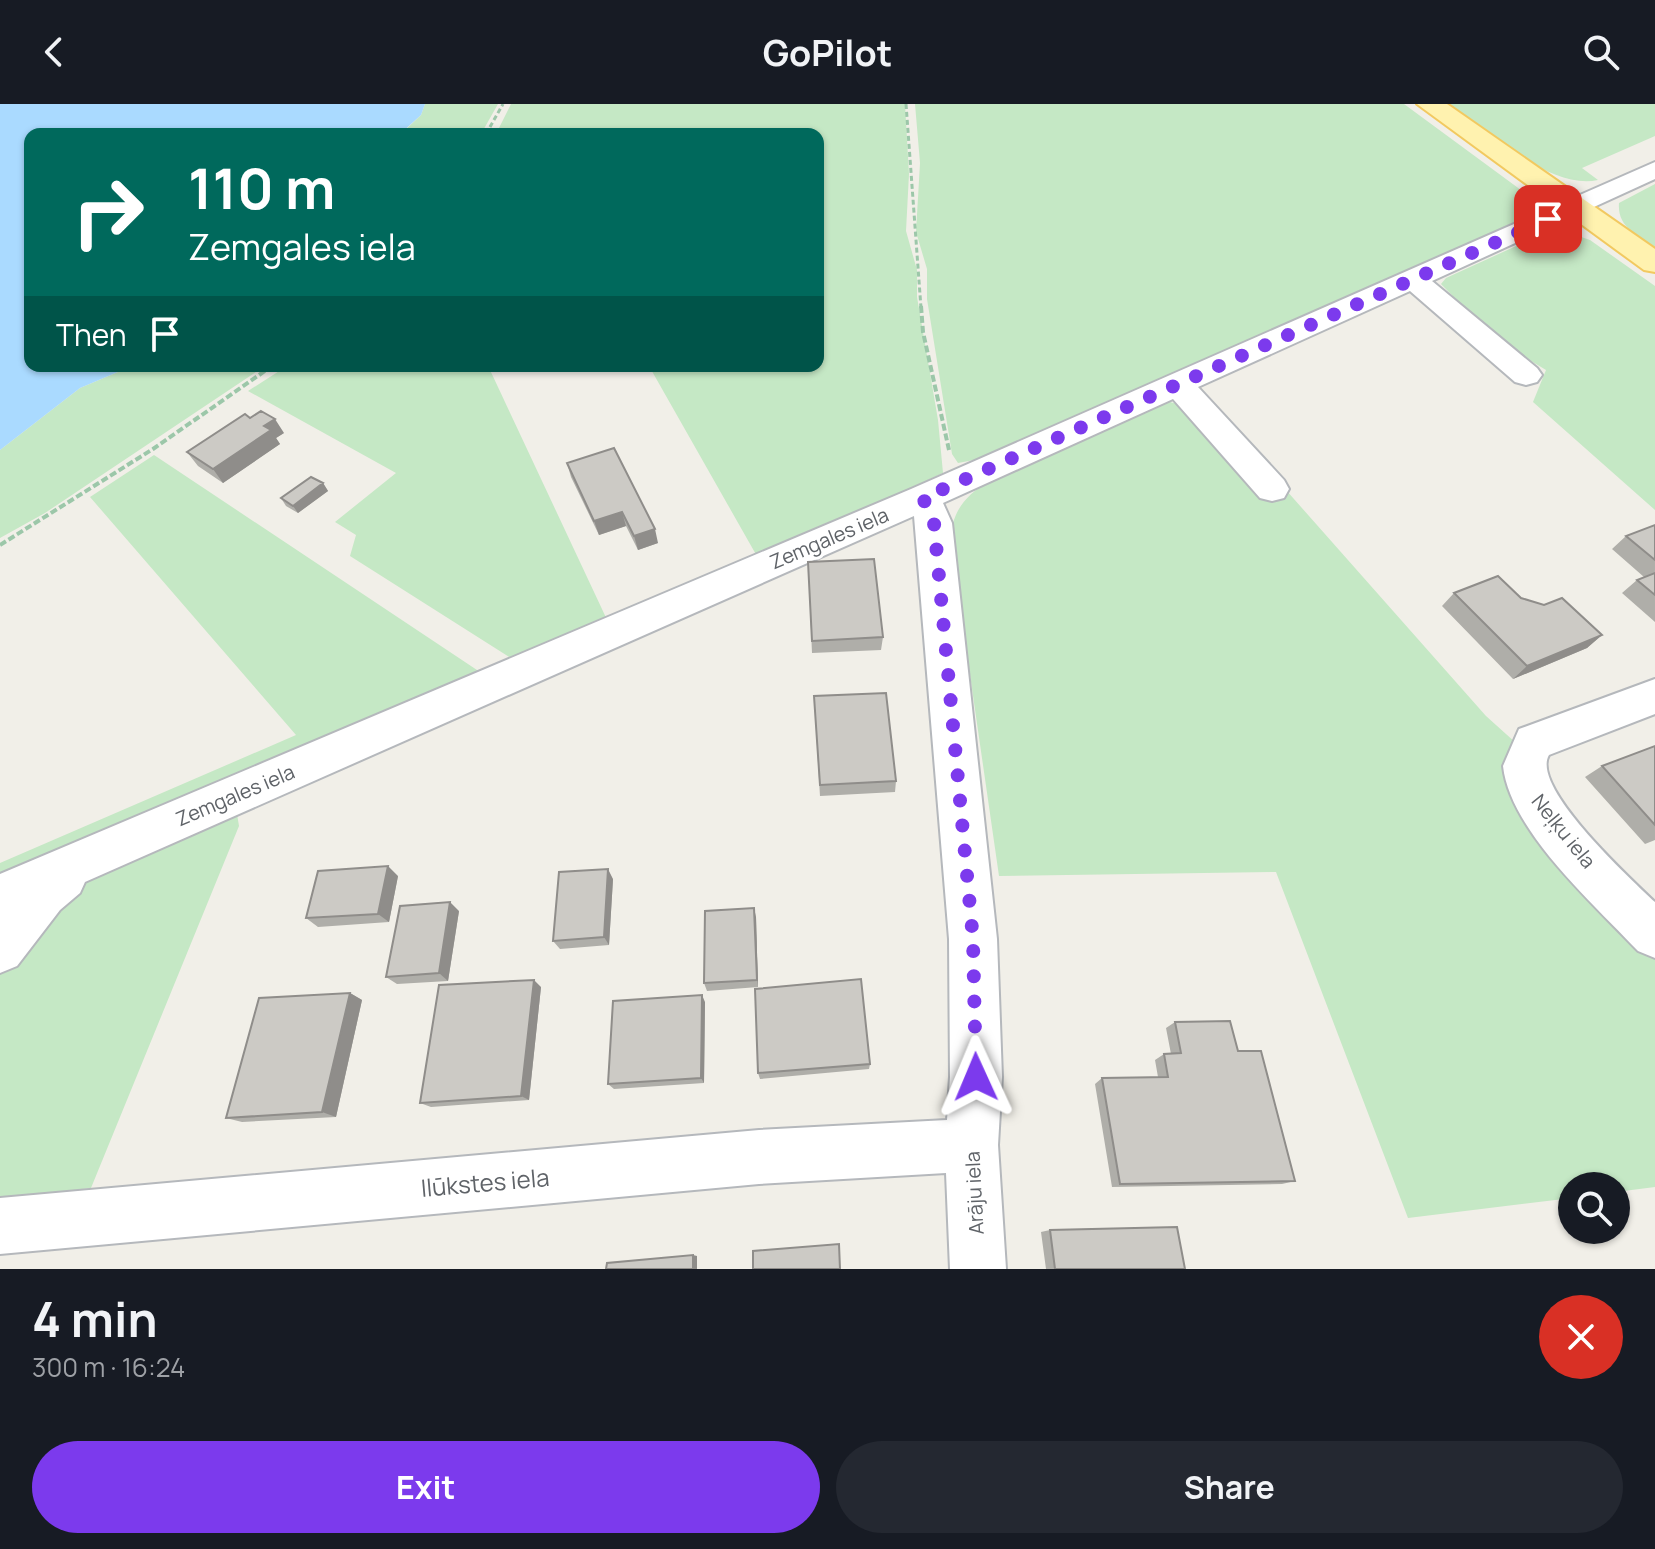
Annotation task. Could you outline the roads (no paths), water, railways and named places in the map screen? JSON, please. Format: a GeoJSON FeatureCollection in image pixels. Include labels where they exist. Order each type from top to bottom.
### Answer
{"type":"FeatureCollection","features":[{"type":"Feature","properties":{"kind":"main road"},"geometry":{"type":"LineString","coordinates":[[1430,104],[1655,263]]}},
{"type":"Feature","properties":{"kind":"street","name":"Zemgales iela"},"geometry":{"type":"LineString","coordinates":[[0,897],[940,490],[1655,170]]}},
{"type":"Feature","properties":{"kind":"street"},"geometry":{"type":"LineString","coordinates":[[1413,279],[1526,375]]}},
{"type":"Feature","properties":{"kind":"street"},"geometry":{"type":"LineString","coordinates":[[1177,384],[1272,489]]}},
{"type":"Feature","properties":{"kind":"street","name":"Arāju iela"},"geometry":{"type":"LineString","coordinates":[[940,490],[934,523],[973,939],[976,1077],[971,1145],[978,1269]]}},
{"type":"Feature","properties":{"kind":"street","name":"Neļķu iela"},"geometry":{"type":"LineString","coordinates":[[1655,696],[1534,742],[1524,755],[1524,773],[1533,796],[1561,833],[1655,935]]}},
{"type":"Feature","properties":{"kind":"street"},"geometry":{"type":"LineString","coordinates":[[0,949],[44,894],[89,858]]}},
{"type":"Feature","properties":{"kind":"street","name":"Ilūkstes iela"},"geometry":{"type":"LineString","coordinates":[[0,1226],[759,1157],[971,1145]]}},
{"type":"Feature","properties":{"kind":"water"},"geometry":{"type":"Polygon","coordinates":[[[0,104],[425,104],[421,115],[407,128],[24,128],[24,372],[118,372],[80,388],[0,450],[0,104]]]}}]}
